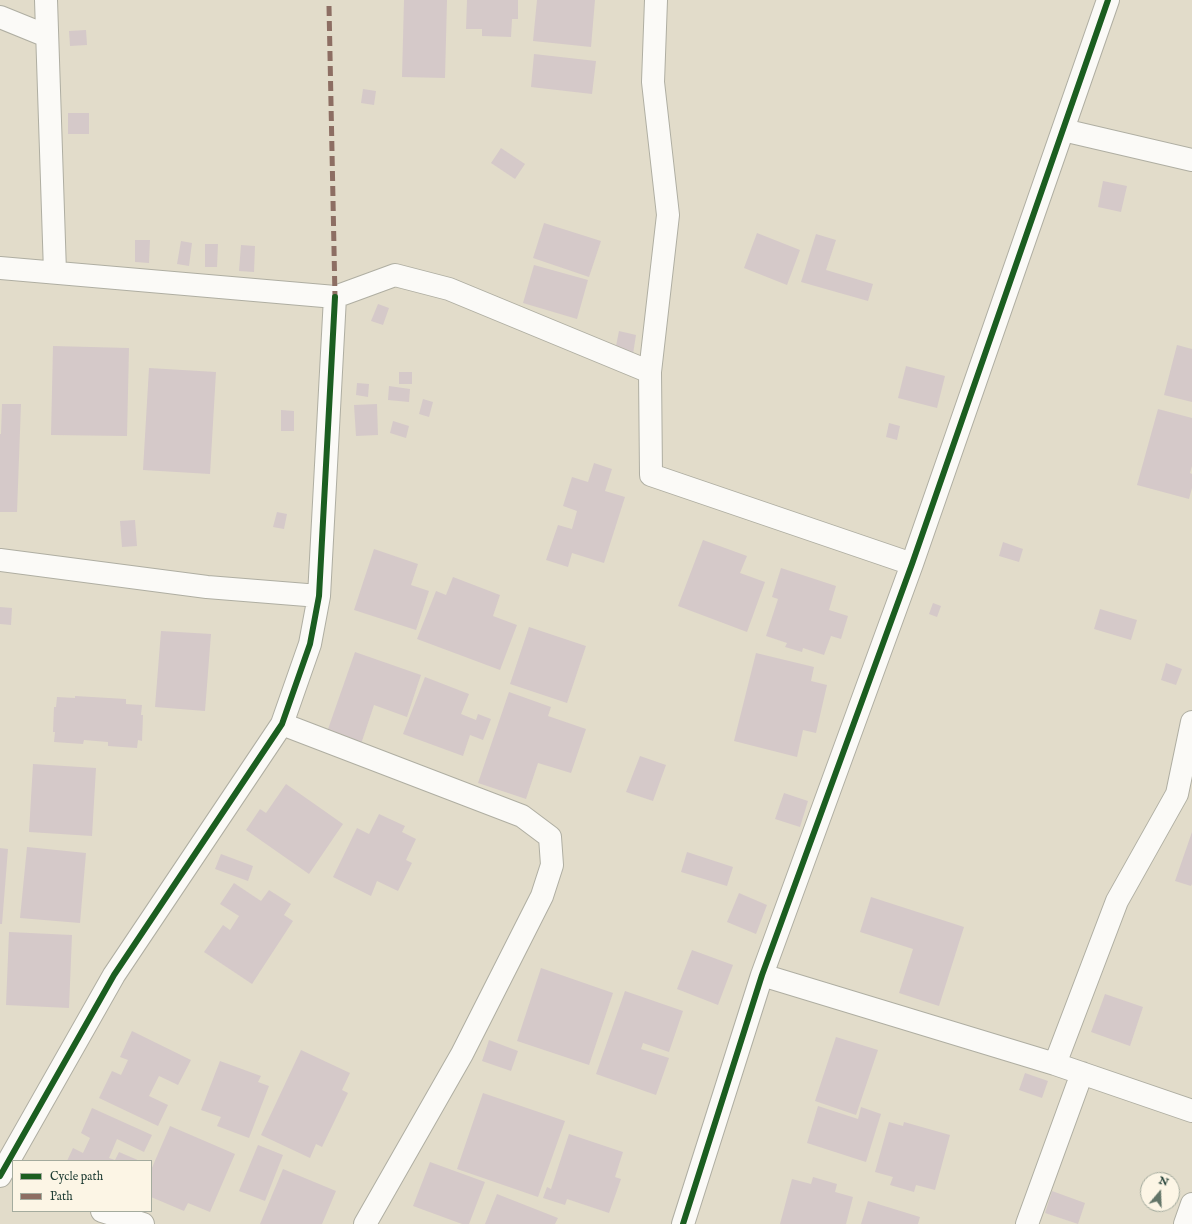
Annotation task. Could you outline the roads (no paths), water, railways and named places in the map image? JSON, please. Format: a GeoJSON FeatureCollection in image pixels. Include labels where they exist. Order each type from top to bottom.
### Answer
{"type":"FeatureCollection","features":[{"type":"Feature","properties":{"kind":"street"},"geometry":{"type":"LineString","coordinates":[[46,0],[55,272]]}},
{"type":"Feature","properties":{"kind":"street"},"geometry":{"type":"LineString","coordinates":[[656,0],[654,82],[668,215],[650,372],[652,475],[912,564]]}},
{"type":"Feature","properties":{"kind":"street"},"geometry":{"type":"LineString","coordinates":[[682,1224],[762,975],[912,564],[1108,0]]}},
{"type":"Feature","properties":{"kind":"street"},"geometry":{"type":"LineString","coordinates":[[0,17],[47,36]]}},
{"type":"Feature","properties":{"kind":"street"},"geometry":{"type":"LineString","coordinates":[[1063,130],[1192,160]]}},
{"type":"Feature","properties":{"kind":"street"},"geometry":{"type":"LineString","coordinates":[[0,268],[335,297],[395,275],[448,289],[650,372]]}},
{"type":"Feature","properties":{"kind":"street"},"geometry":{"type":"LineString","coordinates":[[12,1183],[0,1177],[114,975],[282,724],[310,644],[319,596],[335,297]]}},
{"type":"Feature","properties":{"kind":"street"},"geometry":{"type":"LineString","coordinates":[[0,560],[207,587],[319,596]]}},
{"type":"Feature","properties":{"kind":"street"},"geometry":{"type":"LineString","coordinates":[[1056,1064],[1117,901],[1177,794],[1192,722]]}},
{"type":"Feature","properties":{"kind":"street"},"geometry":{"type":"LineString","coordinates":[[282,724],[522,816],[550,837],[552,864],[542,896],[462,1054],[365,1224]]}},
{"type":"Feature","properties":{"kind":"street"},"geometry":{"type":"LineString","coordinates":[[762,975],[1056,1064],[1192,1111]]}},
{"type":"Feature","properties":{"kind":"street"},"geometry":{"type":"LineString","coordinates":[[1026,1224],[1082,1073]]}},
{"type":"Feature","properties":{"kind":"street"},"geometry":{"type":"LineString","coordinates":[[1185,1224],[1192,1204]]}},
{"type":"Feature","properties":{"kind":"street"},"geometry":{"type":"LineString","coordinates":[[105,1212],[143,1224]]}}]}
